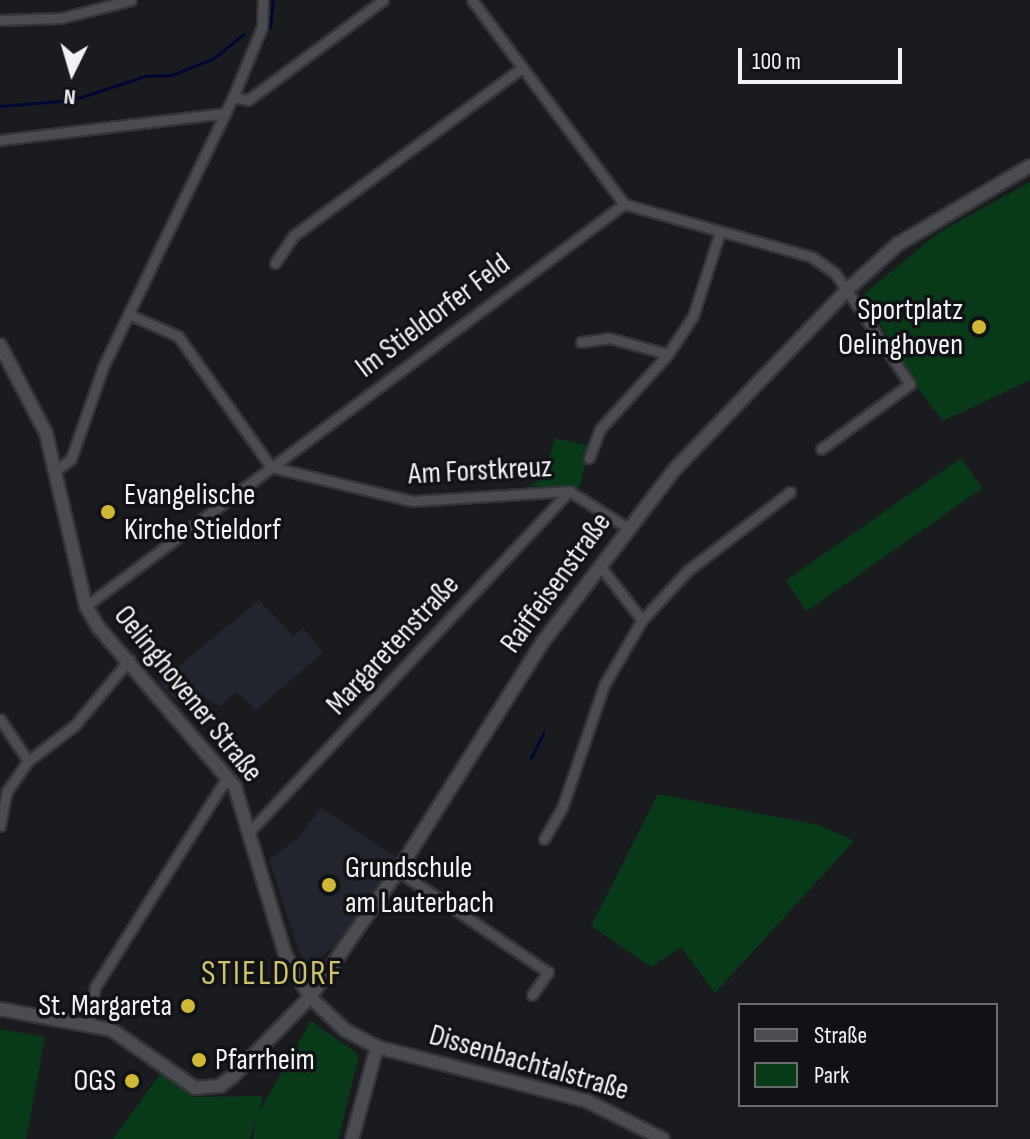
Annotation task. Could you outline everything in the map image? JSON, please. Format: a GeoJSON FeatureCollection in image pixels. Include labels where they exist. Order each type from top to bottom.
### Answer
{"type":"FeatureCollection","features":[{"type":"Feature","properties":{"kind":"main road","name":"Raiffeisenstraße"},"geometry":{"type":"LineString","coordinates":[[89,1027],[126,1037],[195,1088],[205,1090],[220,1086],[250,1061],[310,997],[398,871],[508,694],[628,528],[676,468],[847,290],[898,244],[1030,166]]}},
{"type":"Feature","properties":{"kind":"main road","name":"Oelinghovener Straße"},"geometry":{"type":"LineString","coordinates":[[0,345],[46,433],[57,469],[86,606],[228,776],[251,830],[285,954],[310,997],[345,1030],[377,1047]]}},
{"type":"Feature","properties":{"kind":"main road"},"geometry":{"type":"LineString","coordinates":[[0,1009],[89,1027]]}},
{"type":"Feature","properties":{"kind":"main road"},"geometry":{"type":"LineString","coordinates":[[352,1139],[377,1047]]}},
{"type":"Feature","properties":{"kind":"main road","name":"Dissenbachtalstraße"},"geometry":{"type":"LineString","coordinates":[[377,1047],[587,1101],[663,1139]]}},
{"type":"Feature","properties":{"kind":"street"},"geometry":{"type":"LineString","coordinates":[[0,20],[61,18],[104,4],[131,0]]}},
{"type":"Feature","properties":{"kind":"street"},"geometry":{"type":"LineString","coordinates":[[57,469],[71,459],[103,367],[233,97],[262,27],[263,0]]}},
{"type":"Feature","properties":{"kind":"street"},"geometry":{"type":"LineString","coordinates":[[233,97],[248,100],[383,0]]}},
{"type":"Feature","properties":{"kind":"street"},"geometry":{"type":"LineString","coordinates":[[472,0],[624,204],[812,257],[826,264],[847,290],[910,384],[821,449]]}},
{"type":"Feature","properties":{"kind":"street"},"geometry":{"type":"LineString","coordinates":[[275,263],[293,236],[522,68]]}},
{"type":"Feature","properties":{"kind":"street"},"geometry":{"type":"LineString","coordinates":[[0,140],[225,113]]}},
{"type":"Feature","properties":{"kind":"street","name":"Im Stieldorfer Feld"},"geometry":{"type":"LineString","coordinates":[[271,467],[624,204]]}},
{"type":"Feature","properties":{"kind":"street"},"geometry":{"type":"LineString","coordinates":[[589,458],[600,429],[668,354],[693,316],[720,232]]}},
{"type":"Feature","properties":{"kind":"street"},"geometry":{"type":"LineString","coordinates":[[86,606],[271,467],[178,336],[130,315]]}},
{"type":"Feature","properties":{"kind":"street"},"geometry":{"type":"LineString","coordinates":[[581,342],[609,338],[668,354]]}},
{"type":"Feature","properties":{"kind":"street","name":"Am Forstkreuz"},"geometry":{"type":"LineString","coordinates":[[271,467],[413,501],[569,491],[628,528]]}},
{"type":"Feature","properties":{"kind":"street","name":"Margaretenstraße"},"geometry":{"type":"LineString","coordinates":[[251,830],[569,491]]}},
{"type":"Feature","properties":{"kind":"street"},"geometry":{"type":"LineString","coordinates":[[544,839],[562,808],[604,685],[642,620],[687,571],[790,492]]}},
{"type":"Feature","properties":{"kind":"street"},"geometry":{"type":"LineString","coordinates":[[600,566],[642,620]]}},
{"type":"Feature","properties":{"kind":"street"},"geometry":{"type":"LineString","coordinates":[[0,826],[7,791],[28,761],[75,725],[129,660]]}},
{"type":"Feature","properties":{"kind":"street"},"geometry":{"type":"LineString","coordinates":[[0,719],[28,761]]}},
{"type":"Feature","properties":{"kind":"street"},"geometry":{"type":"LineString","coordinates":[[89,1027],[95,987],[228,776]]}},
{"type":"Feature","properties":{"kind":"street"},"geometry":{"type":"LineString","coordinates":[[398,871],[548,972],[532,995]]}},
{"type":"Feature","properties":{"kind":"shaded area"},"geometry":{"type":"Polygon","coordinates":[[[259,600],[293,636],[303,628],[323,653],[256,710],[237,692],[219,706],[194,690],[178,703],[158,683],[259,600]]]}},
{"type":"Feature","properties":{"kind":"shaded area","name":"Grundschule am Lauterbach"},"geometry":{"type":"Polygon","coordinates":[[[321,808],[397,857],[337,944],[312,965],[302,961],[269,859],[297,839],[321,808]]]}},
{"type":"Feature","properties":{"kind":"green space"},"geometry":{"type":"Polygon","coordinates":[[[1030,182],[1030,380],[943,421],[912,381],[864,294],[938,233],[1030,182]]]}},
{"type":"Feature","properties":{"kind":"green space"},"geometry":{"type":"Polygon","coordinates":[[[555,438],[590,446],[579,488],[530,486],[544,476],[555,438]]]}},
{"type":"Feature","properties":{"kind":"green space"},"geometry":{"type":"Polygon","coordinates":[[[961,458],[982,488],[807,611],[786,581],[961,458]]]}},
{"type":"Feature","properties":{"kind":"green space"},"geometry":{"type":"Polygon","coordinates":[[[658,794],[819,825],[854,841],[715,993],[681,947],[651,967],[591,926],[658,794]]]}},
{"type":"Feature","properties":{"kind":"green space"},"geometry":{"type":"Polygon","coordinates":[[[311,1021],[359,1055],[338,1139],[253,1139],[256,1119],[250,1139],[113,1139],[160,1074],[193,1097],[263,1096],[259,1112],[311,1021]]]}},
{"type":"Feature","properties":{"kind":"green space"},"geometry":{"type":"Polygon","coordinates":[[[0,1029],[45,1037],[26,1139],[0,1139],[0,1029]]]}},
{"type":"Feature","properties":{"kind":"waterway"},"geometry":{"type":"LineString","coordinates":[[270,27],[273,0]]}},
{"type":"Feature","properties":{"kind":"waterway"},"geometry":{"type":"LineString","coordinates":[[0,106],[72,100],[145,76],[172,75],[214,58],[244,34]]}},
{"type":"Feature","properties":{"kind":"waterway"},"geometry":{"type":"LineString","coordinates":[[531,758],[543,733]]}},
{"type":"Feature","properties":{"kind":"place","name":"Sportplatz Oelinghoven"},"geometry":{"type":"Point","coordinates":[979,327]}},
{"type":"Feature","properties":{"kind":"place","name":"Evangelische Kirche Stieldorf"},"geometry":{"type":"Point","coordinates":[108,512]}},
{"type":"Feature","properties":{"kind":"place","name":"Grundschule am Lauterbach"},"geometry":{"type":"Point","coordinates":[329,885]}},
{"type":"Feature","properties":{"kind":"place","name":"St. Margareta"},"geometry":{"type":"Point","coordinates":[188,1006]}},
{"type":"Feature","properties":{"kind":"place","name":"Pfarrheim"},"geometry":{"type":"Point","coordinates":[199,1060]}},
{"type":"Feature","properties":{"kind":"place","name":"OGS"},"geometry":{"type":"Point","coordinates":[132,1081]}},
{"type":"Feature","properties":{"kind":"district","name":"STIELDORF"},"geometry":{"type":"Point","coordinates":[272,974]}}]}
